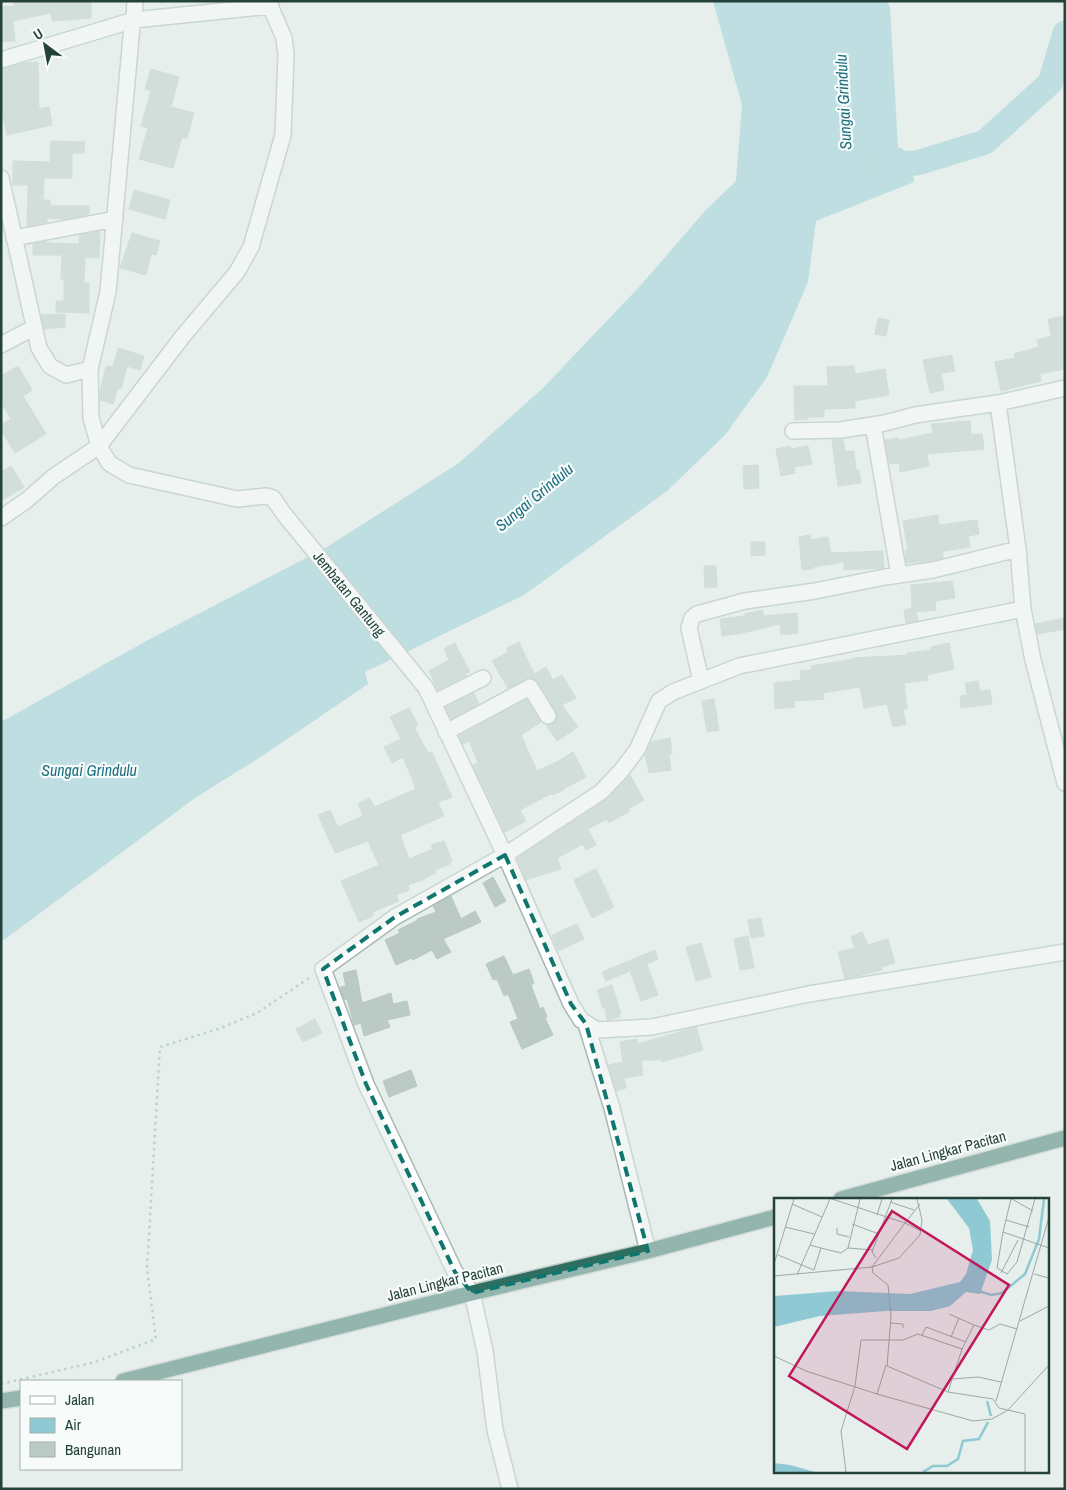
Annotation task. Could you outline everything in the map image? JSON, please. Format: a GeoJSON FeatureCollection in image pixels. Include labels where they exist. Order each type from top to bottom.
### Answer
{"type":"FeatureCollection","features":[{"type":"Feature","properties":{"kind":"highway","name":"Jalan Lingkar Pacitan"},"geometry":{"type":"LineString","coordinates":[[845,1198],[1065,1138]]}},
{"type":"Feature","properties":{"kind":"highway","name":"Jalan Lingkar Pacitan"},"geometry":{"type":"LineString","coordinates":[[127,1380],[472,1293],[648,1252],[774,1217]]}},
{"type":"Feature","properties":{"kind":"highway"},"geometry":{"type":"LineString","coordinates":[[1,1401],[20,1398]]}},
{"type":"Feature","properties":{"kind":"street"},"geometry":{"type":"LineString","coordinates":[[99,446],[92,418],[90,370],[108,292],[135,1]]}},
{"type":"Feature","properties":{"kind":"street"},"geometry":{"type":"LineString","coordinates":[[1,60],[133,23],[270,4],[284,38],[286,55],[283,135],[250,246],[237,272],[183,336],[99,446],[52,477],[26,500],[1,518]]}},
{"type":"Feature","properties":{"kind":"street"},"geometry":{"type":"LineString","coordinates":[[1,178],[4,199],[39,348],[50,366],[66,375],[90,370]]}},
{"type":"Feature","properties":{"kind":"street"},"geometry":{"type":"LineString","coordinates":[[14,238],[115,219]]}},
{"type":"Feature","properties":{"kind":"street"},"geometry":{"type":"LineString","coordinates":[[1,345],[33,328]]}},
{"type":"Feature","properties":{"kind":"street"},"geometry":{"type":"LineString","coordinates":[[793,431],[840,430],[873,425],[915,415],[998,403],[1065,388]]}},
{"type":"Feature","properties":{"kind":"street"},"geometry":{"type":"LineString","coordinates":[[998,403],[1018,549],[1023,609],[1033,660],[1065,783]]}},
{"type":"Feature","properties":{"kind":"street"},"geometry":{"type":"LineString","coordinates":[[873,425],[899,575]]}},
{"type":"Feature","properties":{"kind":"street","name":"Jembatan Gantung"},"geometry":{"type":"LineString","coordinates":[[99,446],[109,463],[129,476],[237,499],[266,496],[274,498],[284,514],[426,688],[505,855],[571,1004],[581,1020],[586,1024],[612,1108],[648,1252]]}},
{"type":"Feature","properties":{"kind":"street"},"geometry":{"type":"LineString","coordinates":[[701,681],[689,628],[692,618],[697,614],[745,601],[934,570],[1018,549]]}},
{"type":"Feature","properties":{"kind":"street"},"geometry":{"type":"LineString","coordinates":[[510,1489],[494,1430],[484,1351],[472,1293],[455,1272],[366,1084],[323,969],[395,916],[505,855],[601,792],[621,771],[637,750],[658,702],[673,692],[739,666],[1023,609]]}},
{"type":"Feature","properties":{"kind":"street"},"geometry":{"type":"LineString","coordinates":[[433,703],[483,678]]}},
{"type":"Feature","properties":{"kind":"street"},"geometry":{"type":"LineString","coordinates":[[446,732],[530,687],[548,716]]}},
{"type":"Feature","properties":{"kind":"street"},"geometry":{"type":"LineString","coordinates":[[586,1024],[597,1030],[652,1027],[809,994],[1065,952]]}},
{"type":"Feature","properties":{"kind":"path"},"geometry":{"type":"LineString","coordinates":[[1,1384],[95,1362],[156,1339],[147,1269],[160,1047],[218,1029],[257,1013],[323,969]]}},
{"type":"Feature","properties":{"kind":"highlighted area"},"geometry":{"type":"Polygon","coordinates":[[[505,855],[571,1004],[586,1024],[648,1251],[472,1293],[455,1272],[366,1084],[323,969],[395,917],[505,855]]]}},
{"type":"Feature","properties":{"kind":"water","name":"Sungai Grindulu"},"geometry":{"type":"Polygon","coordinates":[[[713,1],[887,1],[890,8],[898,147],[910,153],[914,182],[816,221],[808,282],[767,377],[725,435],[667,491],[524,595],[365,672],[368,684],[262,756],[195,798],[1,942],[1,722],[148,640],[327,547],[459,463],[543,388],[641,285],[704,212],[736,181],[742,105],[713,1]]]}},
{"type":"Feature","properties":{"kind":"building"},"geometry":{"type":"Polygon","coordinates":[[[14,1],[91,1],[91,18],[52,21],[51,13],[13,21],[15,41],[1,42],[1,7],[15,6],[14,1]]]}},
{"type":"Feature","properties":{"kind":"building"},"geometry":{"type":"Polygon","coordinates":[[[38,62],[39,109],[49,107],[52,125],[7,135],[1,107],[1,69],[24,63],[38,62]]]}},
{"type":"Feature","properties":{"kind":"building"},"geometry":{"type":"Polygon","coordinates":[[[151,69],[179,77],[171,107],[194,113],[187,138],[182,137],[173,168],[139,159],[148,128],[141,126],[151,91],[145,89],[151,69]]]}},
{"type":"Feature","properties":{"kind":"building"},"geometry":{"type":"Polygon","coordinates":[[[51,141],[85,142],[84,153],[72,153],[72,178],[44,178],[43,200],[50,200],[50,206],[89,206],[89,214],[66,219],[47,218],[47,222],[27,226],[28,185],[13,185],[13,161],[50,162],[51,141]]]}},
{"type":"Feature","properties":{"kind":"building"},"geometry":{"type":"Polygon","coordinates":[[[134,190],[170,200],[165,219],[129,209],[134,190]]]}},
{"type":"Feature","properties":{"kind":"building"},"geometry":{"type":"Polygon","coordinates":[[[100,231],[99,258],[85,257],[84,283],[89,283],[89,313],[56,312],[56,301],[64,301],[64,279],[61,279],[62,255],[33,255],[33,244],[46,241],[46,243],[79,244],[80,235],[100,231]]]}},
{"type":"Feature","properties":{"kind":"building"},"geometry":{"type":"Polygon","coordinates":[[[132,233],[160,241],[156,255],[151,254],[146,275],[120,268],[132,233]]]}},
{"type":"Feature","properties":{"kind":"building"},"geometry":{"type":"Polygon","coordinates":[[[65,314],[65,327],[44,329],[41,315],[65,314]]]}},
{"type":"Feature","properties":{"kind":"building"},"geometry":{"type":"Polygon","coordinates":[[[1065,316],[1065,369],[1040,374],[1041,381],[1001,391],[995,362],[1015,358],[1014,354],[1039,347],[1037,340],[1051,336],[1048,319],[1065,316]]]}},
{"type":"Feature","properties":{"kind":"building"},"geometry":{"type":"Polygon","coordinates":[[[878,318],[889,320],[886,336],[875,334],[878,318]]]}},
{"type":"Feature","properties":{"kind":"building"},"geometry":{"type":"Polygon","coordinates":[[[118,348],[144,356],[140,370],[127,366],[121,389],[118,388],[113,404],[100,400],[100,392],[106,366],[113,367],[118,348]]]}},
{"type":"Feature","properties":{"kind":"building"},"geometry":{"type":"Polygon","coordinates":[[[952,355],[955,371],[941,373],[944,390],[930,393],[923,360],[952,355]]]}},
{"type":"Feature","properties":{"kind":"building"},"geometry":{"type":"Polygon","coordinates":[[[18,366],[32,390],[23,396],[46,434],[15,453],[1,430],[1,425],[11,419],[1,402],[1,376],[18,366]]]}},
{"type":"Feature","properties":{"kind":"building"},"geometry":{"type":"Polygon","coordinates":[[[854,366],[855,374],[885,369],[889,395],[855,401],[855,408],[824,409],[824,417],[808,417],[808,419],[795,420],[794,386],[828,386],[827,367],[854,366]]]}},
{"type":"Feature","properties":{"kind":"building"},"geometry":{"type":"Polygon","coordinates":[[[970,421],[971,435],[982,434],[984,449],[927,454],[929,466],[900,472],[899,463],[889,464],[885,440],[898,438],[899,440],[933,433],[931,424],[970,421]]]}},
{"type":"Feature","properties":{"kind":"building"},"geometry":{"type":"Polygon","coordinates":[[[843,439],[845,452],[854,451],[856,470],[859,470],[861,483],[838,486],[832,440],[843,439]]]}},
{"type":"Feature","properties":{"kind":"building"},"geometry":{"type":"Polygon","coordinates":[[[790,446],[791,449],[808,446],[812,464],[794,467],[795,473],[781,476],[776,449],[790,446]]]}},
{"type":"Feature","properties":{"kind":"building"},"geometry":{"type":"Polygon","coordinates":[[[758,465],[759,488],[744,489],[743,466],[758,465]]]}},
{"type":"Feature","properties":{"kind":"building"},"geometry":{"type":"Polygon","coordinates":[[[11,466],[24,487],[1,501],[1,472],[11,466]]]}},
{"type":"Feature","properties":{"kind":"building"},"geometry":{"type":"Polygon","coordinates":[[[938,515],[939,525],[977,520],[979,534],[968,536],[970,547],[943,551],[943,558],[906,563],[905,551],[908,551],[903,521],[938,515]]]}},
{"type":"Feature","properties":{"kind":"building"},"geometry":{"type":"Polygon","coordinates":[[[810,535],[810,540],[828,537],[831,553],[883,551],[884,568],[844,570],[844,562],[802,570],[799,537],[810,535]]]}},
{"type":"Feature","properties":{"kind":"building"},"geometry":{"type":"Polygon","coordinates":[[[751,542],[765,542],[765,555],[751,556],[751,542]]]}},
{"type":"Feature","properties":{"kind":"building"},"geometry":{"type":"Polygon","coordinates":[[[704,566],[716,566],[717,587],[705,588],[704,566]]]}},
{"type":"Feature","properties":{"kind":"building"},"geometry":{"type":"Polygon","coordinates":[[[952,581],[955,598],[935,601],[936,610],[916,612],[918,621],[906,623],[904,610],[912,608],[911,585],[952,581]]]}},
{"type":"Feature","properties":{"kind":"building"},"geometry":{"type":"Polygon","coordinates":[[[762,610],[764,616],[797,613],[798,633],[781,635],[780,624],[722,636],[720,619],[745,616],[745,614],[762,610]]]}},
{"type":"Feature","properties":{"kind":"building"},"geometry":{"type":"Polygon","coordinates":[[[1065,618],[1065,629],[1038,634],[1035,624],[1065,618]]]}},
{"type":"Feature","properties":{"kind":"building"},"geometry":{"type":"Polygon","coordinates":[[[519,642],[534,674],[546,667],[553,680],[562,675],[576,698],[562,705],[578,727],[557,741],[546,725],[556,721],[556,712],[538,682],[530,678],[508,688],[492,661],[508,652],[507,648],[519,642]]]}},
{"type":"Feature","properties":{"kind":"building"},"geometry":{"type":"Polygon","coordinates":[[[455,643],[470,672],[465,674],[466,676],[438,690],[429,671],[449,660],[444,649],[455,643]]]}},
{"type":"Feature","properties":{"kind":"building"},"geometry":{"type":"Polygon","coordinates":[[[949,643],[954,669],[927,675],[928,680],[904,683],[907,709],[903,710],[906,724],[893,727],[887,704],[864,708],[860,687],[823,693],[824,699],[794,701],[795,707],[775,709],[774,683],[801,680],[800,671],[812,670],[811,666],[854,658],[908,655],[907,653],[932,650],[931,647],[949,643]]]}},
{"type":"Feature","properties":{"kind":"building"},"geometry":{"type":"Polygon","coordinates":[[[978,681],[980,691],[990,690],[992,704],[961,708],[960,696],[967,695],[965,683],[978,681]]]}},
{"type":"Feature","properties":{"kind":"building"},"geometry":{"type":"Polygon","coordinates":[[[474,693],[479,704],[451,719],[445,707],[474,693]]]}},
{"type":"Feature","properties":{"kind":"building"},"geometry":{"type":"Polygon","coordinates":[[[527,699],[541,722],[521,735],[537,771],[573,752],[586,777],[564,790],[551,794],[520,810],[526,821],[505,832],[473,765],[478,763],[469,741],[463,744],[459,736],[527,699]]]}},
{"type":"Feature","properties":{"kind":"building"},"geometry":{"type":"Polygon","coordinates":[[[714,699],[719,730],[707,732],[702,701],[714,699]]]}},
{"type":"Feature","properties":{"kind":"building"},"geometry":{"type":"Polygon","coordinates":[[[409,708],[418,725],[414,727],[428,753],[432,752],[452,797],[438,802],[444,816],[400,835],[409,859],[433,849],[431,845],[444,841],[452,861],[450,864],[435,870],[436,873],[425,879],[408,885],[409,890],[396,895],[399,901],[372,912],[373,916],[359,922],[341,881],[379,865],[368,841],[335,853],[318,815],[330,810],[338,827],[363,816],[358,804],[370,798],[374,807],[416,789],[403,757],[392,763],[384,747],[401,739],[390,717],[409,708]]]}},
{"type":"Feature","properties":{"kind":"building"},"geometry":{"type":"Polygon","coordinates":[[[670,738],[671,770],[649,773],[645,754],[651,742],[670,738]]]}},
{"type":"Feature","properties":{"kind":"building"},"geometry":{"type":"Polygon","coordinates":[[[630,775],[644,800],[628,809],[630,811],[609,823],[607,819],[588,829],[596,845],[586,850],[583,844],[557,858],[561,869],[526,880],[517,858],[606,800],[630,775]]]}},
{"type":"Feature","properties":{"kind":"building"},"geometry":{"type":"Polygon","coordinates":[[[596,869],[614,907],[592,918],[574,880],[596,869]]]}},
{"type":"Feature","properties":{"kind":"building"},"geometry":{"type":"Polygon","coordinates":[[[493,877],[506,901],[495,907],[483,883],[493,877]]]}},
{"type":"Feature","properties":{"kind":"building"},"geometry":{"type":"Polygon","coordinates":[[[451,896],[461,919],[475,911],[481,922],[443,939],[451,952],[437,959],[432,950],[413,960],[412,958],[396,965],[385,940],[400,933],[398,930],[417,919],[436,912],[433,906],[451,896]]]}},
{"type":"Feature","properties":{"kind":"building"},"geometry":{"type":"Polygon","coordinates":[[[761,918],[764,936],[751,938],[748,920],[761,918]]]}},
{"type":"Feature","properties":{"kind":"building"},"geometry":{"type":"Polygon","coordinates":[[[577,924],[584,939],[558,951],[552,935],[577,924]]]}},
{"type":"Feature","properties":{"kind":"building"},"geometry":{"type":"Polygon","coordinates":[[[862,932],[868,945],[888,939],[895,963],[881,967],[882,970],[845,979],[838,952],[855,948],[851,937],[862,932]]]}},
{"type":"Feature","properties":{"kind":"building"},"geometry":{"type":"Polygon","coordinates":[[[748,936],[754,968],[740,970],[734,939],[748,936]]]}},
{"type":"Feature","properties":{"kind":"building"},"geometry":{"type":"Polygon","coordinates":[[[701,943],[711,977],[696,981],[686,947],[701,943]]]}},
{"type":"Feature","properties":{"kind":"building"},"geometry":{"type":"Polygon","coordinates":[[[655,950],[658,959],[647,964],[658,995],[641,1001],[630,971],[606,981],[602,972],[655,950]]]}},
{"type":"Feature","properties":{"kind":"building"},"geometry":{"type":"Polygon","coordinates":[[[504,956],[513,975],[529,969],[534,983],[531,985],[540,1009],[543,1007],[547,1017],[545,1018],[553,1035],[522,1049],[510,1022],[518,1019],[508,994],[504,996],[497,979],[493,980],[486,964],[504,956]]]}},
{"type":"Feature","properties":{"kind":"building"},"geometry":{"type":"Polygon","coordinates":[[[356,970],[362,1003],[391,993],[393,1004],[407,1001],[410,1015],[387,1020],[390,1027],[364,1036],[361,1023],[354,1025],[347,999],[344,1000],[340,987],[346,986],[343,973],[356,970]]]}},
{"type":"Feature","properties":{"kind":"building"},"geometry":{"type":"Polygon","coordinates":[[[612,985],[621,1014],[619,1014],[620,1017],[607,1020],[605,1007],[603,1008],[597,990],[612,985]]]}},
{"type":"Feature","properties":{"kind":"building"},"geometry":{"type":"Polygon","coordinates":[[[315,1019],[322,1033],[303,1042],[296,1029],[315,1019]]]}},
{"type":"Feature","properties":{"kind":"building"},"geometry":{"type":"Polygon","coordinates":[[[696,1027],[703,1050],[662,1062],[662,1060],[641,1060],[643,1075],[624,1078],[626,1088],[616,1091],[608,1065],[623,1062],[620,1042],[637,1039],[638,1044],[696,1027]]]}},
{"type":"Feature","properties":{"kind":"building"},"geometry":{"type":"Polygon","coordinates":[[[411,1070],[417,1086],[389,1097],[383,1081],[411,1070]]]}},
{"type":"Feature","properties":{"kind":"waterway"},"geometry":{"type":"LineString","coordinates":[[877,165],[917,163],[985,142],[1050,83],[1065,33]]}}]}
